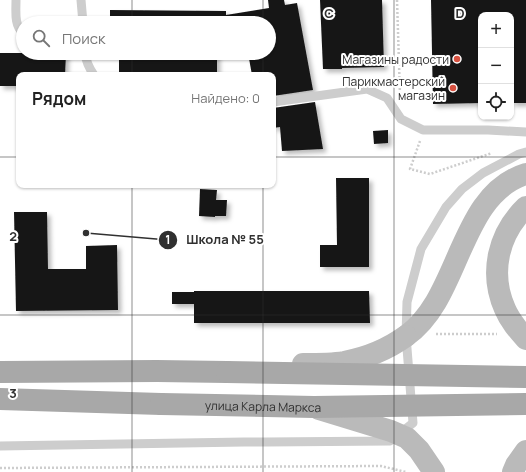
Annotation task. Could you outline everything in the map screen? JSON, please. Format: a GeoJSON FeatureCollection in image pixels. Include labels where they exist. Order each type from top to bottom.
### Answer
{"type":"FeatureCollection","features":[{"type":"Feature","properties":{"kind":"main road"},"geometry":{"type":"LineString","coordinates":[[227,372],[266,366],[343,362],[354,360],[392,345],[406,336],[419,325],[433,307],[472,226],[486,203],[502,187],[526,174]]}},
{"type":"Feature","properties":{"kind":"main road"},"geometry":{"type":"LineString","coordinates":[[526,207],[513,220],[507,231],[497,263],[497,274],[500,298],[505,310],[511,321],[526,339]]}},
{"type":"Feature","properties":{"kind":"main road"},"geometry":{"type":"LineString","coordinates":[[0,372],[157,371],[526,377]]}},
{"type":"Feature","properties":{"kind":"main road","name":"улица Карла Маркса"},"geometry":{"type":"LineString","coordinates":[[0,399],[314,407],[526,404]]}},
{"type":"Feature","properties":{"kind":"main road"},"geometry":{"type":"LineString","coordinates":[[314,407],[392,431],[407,438],[419,450],[434,472]]}},
{"type":"Feature","properties":{"kind":"main road"},"geometry":{"type":"LineString","coordinates":[[513,472],[526,451]]}},
{"type":"Feature","properties":{"kind":"lane"},"geometry":{"type":"LineString","coordinates":[[16,0],[16,16]]}},
{"type":"Feature","properties":{"kind":"lane"},"geometry":{"type":"LineString","coordinates":[[81,0],[82,16]]}},
{"type":"Feature","properties":{"kind":"lane"},"geometry":{"type":"LineString","coordinates":[[86,60],[92,72]]}},
{"type":"Feature","properties":{"kind":"lane"},"geometry":{"type":"LineString","coordinates":[[276,102],[367,89],[387,98],[401,119],[423,130],[488,130],[526,132]]}},
{"type":"Feature","properties":{"kind":"lane"},"geometry":{"type":"LineString","coordinates":[[0,446],[390,441],[413,423],[406,336],[406,302],[421,249],[446,208],[462,189],[483,173],[519,154],[526,152]]}},
{"type":"Feature","properties":{"kind":"path"},"geometry":{"type":"LineString","coordinates":[[397,0],[401,119]]}},
{"type":"Feature","properties":{"kind":"path"},"geometry":{"type":"LineString","coordinates":[[420,141],[410,170],[430,174],[496,152]]}},
{"type":"Feature","properties":{"kind":"path"},"geometry":{"type":"LineString","coordinates":[[406,336],[504,334]]}},
{"type":"Feature","properties":{"kind":"path"},"geometry":{"type":"LineString","coordinates":[[0,468],[381,466],[406,472]]}},
{"type":"Feature","properties":{"kind":"building"},"geometry":{"type":"Polygon","coordinates":[[[268,0],[284,0],[285,5],[297,3],[313,90],[276,96],[276,72],[251,72],[249,60],[276,60],[276,16],[110,16],[110,10],[226,11],[226,15],[269,8],[268,0]]]}},
{"type":"Feature","properties":{"kind":"building"},"geometry":{"type":"Polygon","coordinates":[[[320,0],[382,0],[384,67],[323,69],[320,0]]]}},
{"type":"Feature","properties":{"kind":"building","name":"Магазины радости"},"geometry":{"type":"Polygon","coordinates":[[[431,0],[526,0],[526,103],[514,103],[514,12],[478,12],[478,103],[433,104],[431,0]]]}},
{"type":"Feature","properties":{"kind":"building"},"geometry":{"type":"Polygon","coordinates":[[[0,53],[16,53],[16,60],[66,60],[65,72],[16,72],[16,86],[0,86],[0,53]]]}},
{"type":"Feature","properties":{"kind":"building"},"geometry":{"type":"Polygon","coordinates":[[[119,60],[217,60],[217,72],[119,72],[119,60]]]}},
{"type":"Feature","properties":{"kind":"building"},"geometry":{"type":"Polygon","coordinates":[[[315,102],[323,149],[282,151],[280,127],[276,128],[276,108],[315,102]]]}},
{"type":"Feature","properties":{"kind":"building"},"geometry":{"type":"Polygon","coordinates":[[[388,130],[388,143],[374,144],[373,131],[388,130]]]}},
{"type":"Feature","properties":{"kind":"building"},"geometry":{"type":"Polygon","coordinates":[[[336,178],[369,178],[369,267],[320,267],[320,245],[337,245],[336,178]]]}},
{"type":"Feature","properties":{"kind":"building"},"geometry":{"type":"Polygon","coordinates":[[[200,189],[217,190],[216,200],[227,200],[226,216],[199,216],[200,189]]]}},
{"type":"Feature","properties":{"kind":"building"},"geometry":{"type":"Polygon","coordinates":[[[14,212],[47,212],[48,269],[86,269],[86,246],[117,245],[118,310],[16,311],[14,212]]]}},
{"type":"Feature","properties":{"kind":"building"},"geometry":{"type":"Polygon","coordinates":[[[369,291],[370,323],[194,323],[194,304],[172,304],[172,292],[369,291]]]}},
{"type":"Feature","properties":{"kind":"place","name":"Магазины радости"},"geometry":{"type":"Point","coordinates":[457,59]}},
{"type":"Feature","properties":{"kind":"place","name":"Парикмастерский магазин"},"geometry":{"type":"Point","coordinates":[453,88]}},
{"type":"Feature","properties":{"kind":"place","name":"Школа № 55"},"geometry":{"type":"Point","coordinates":[86,233]}}]}
